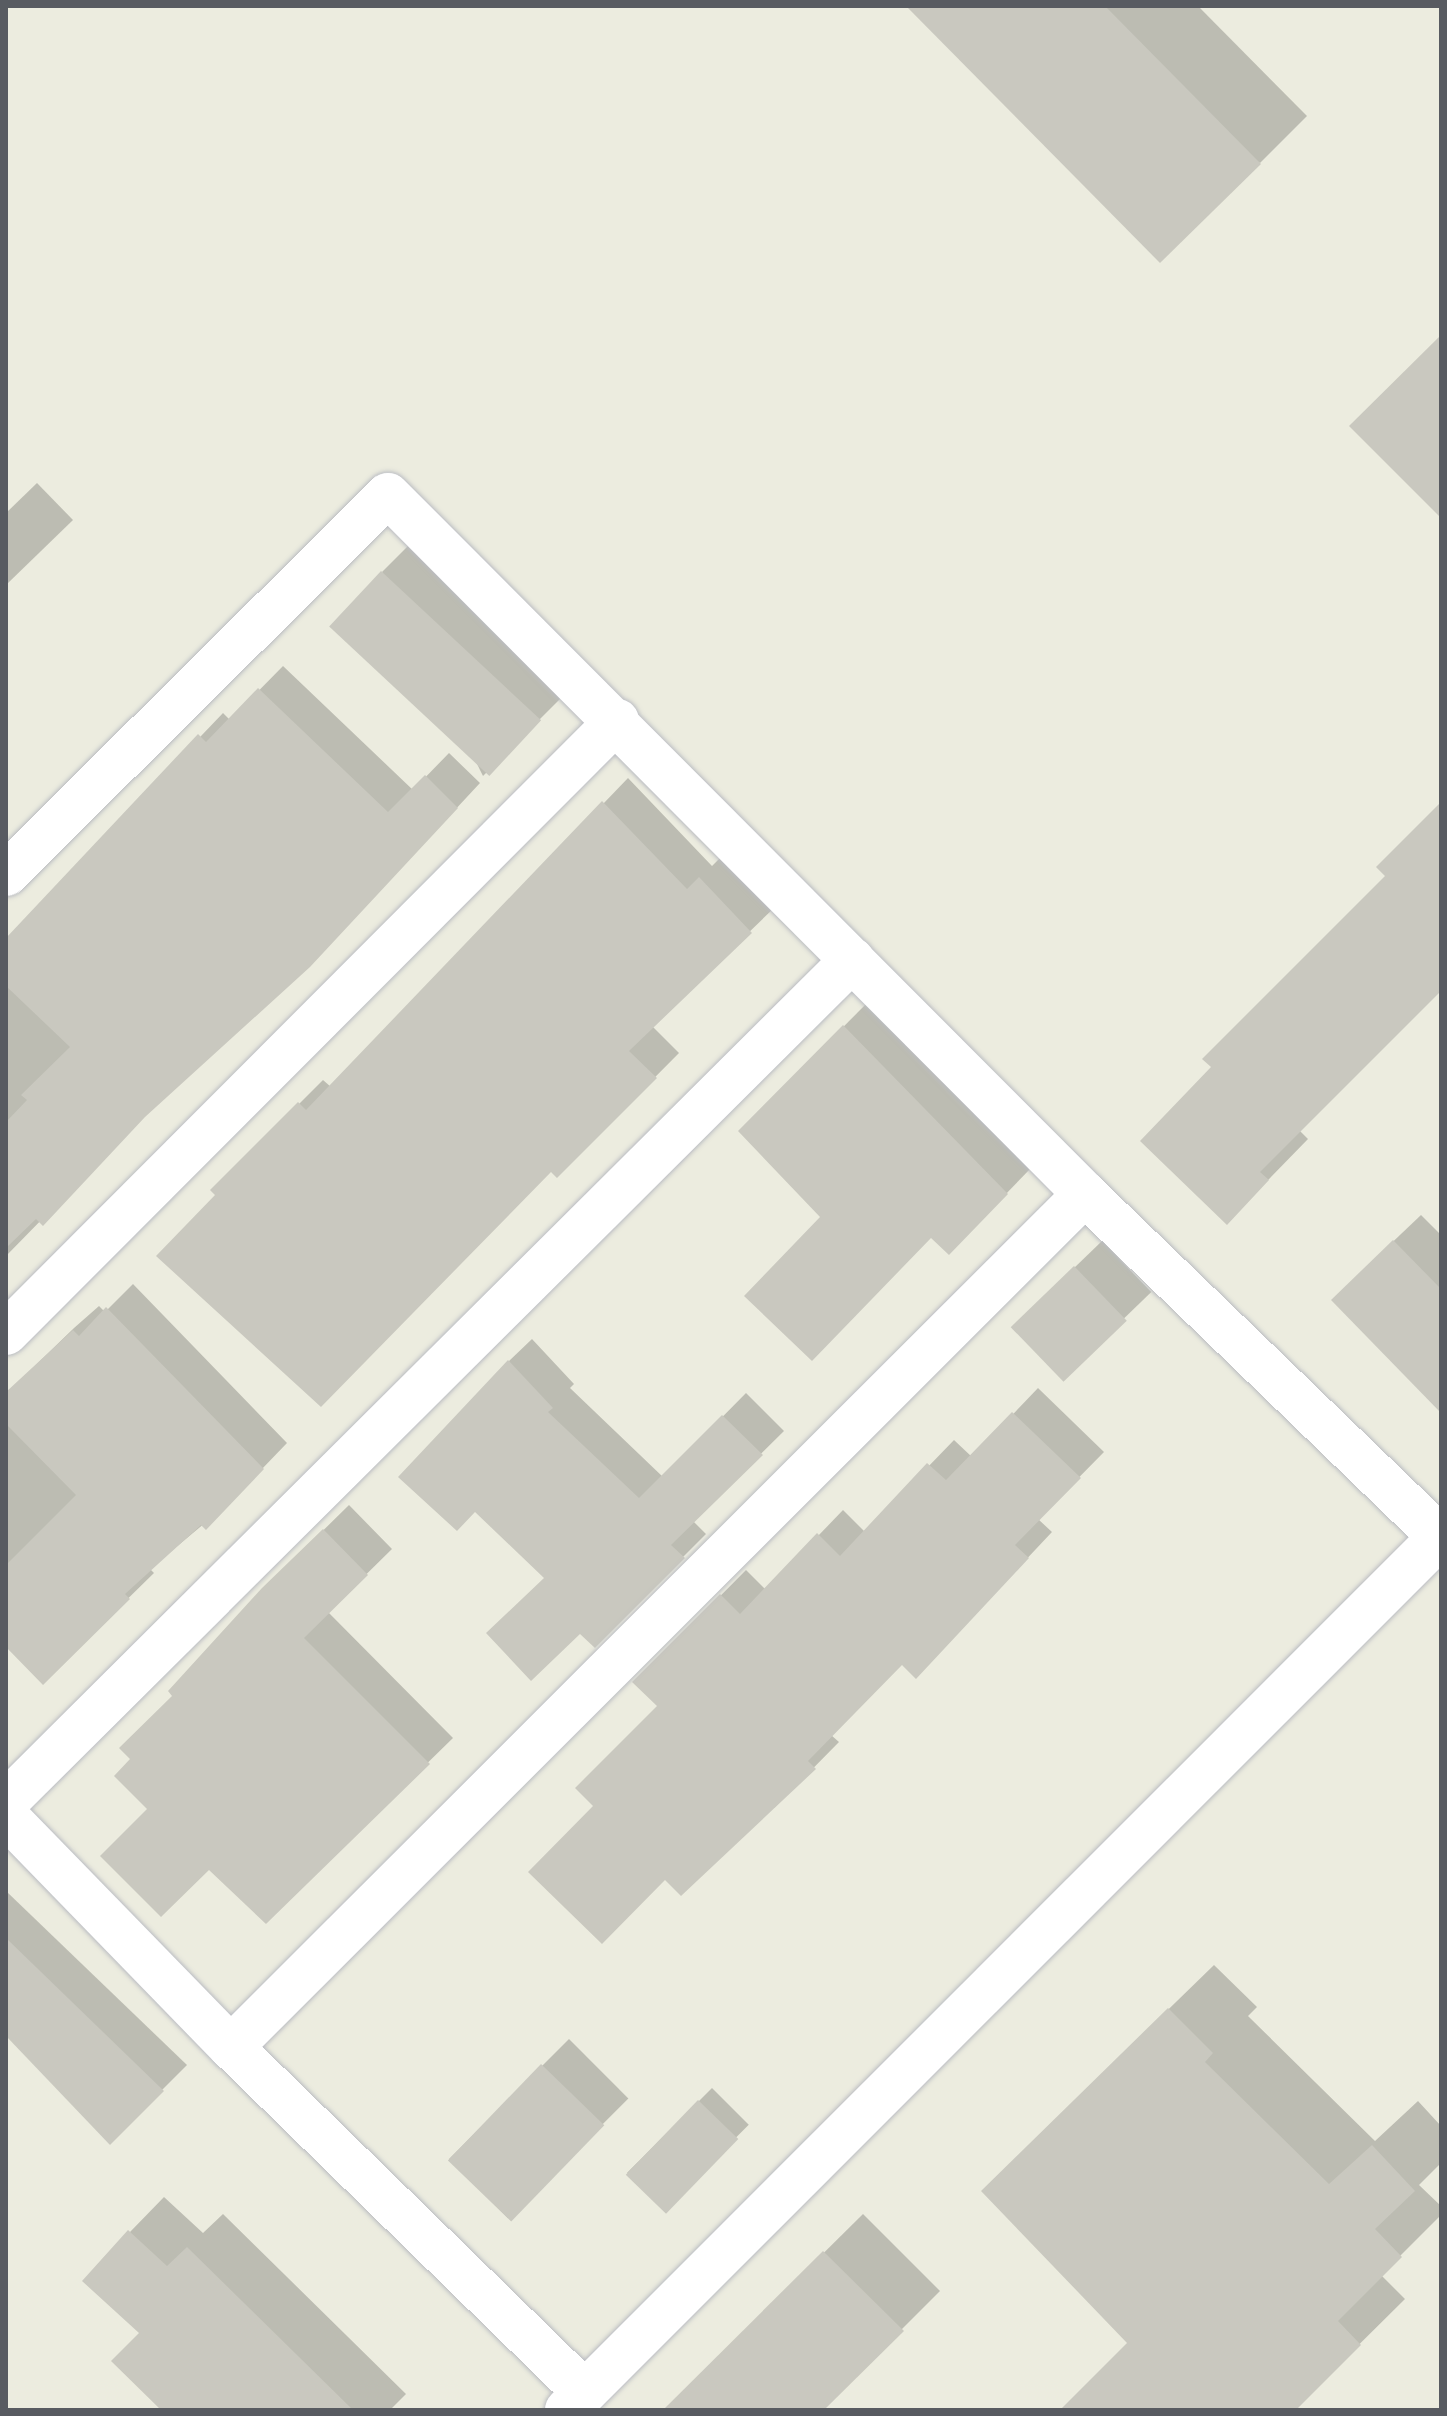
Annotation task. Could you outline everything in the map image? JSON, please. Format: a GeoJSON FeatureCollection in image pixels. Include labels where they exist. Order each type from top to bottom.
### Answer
{"type":"FeatureCollection","features":[{"type":"Feature","properties":{"kind":"street"},"geometry":{"type":"LineString","coordinates":[[6,874],[388,495],[617,721],[1085,1194],[1440,1536],[576,2401],[6,1816]]}},
{"type":"Feature","properties":{"kind":"street"},"geometry":{"type":"LineString","coordinates":[[6,1333],[617,721]]}},
{"type":"Feature","properties":{"kind":"street"},"geometry":{"type":"LineString","coordinates":[[6,1802],[852,960]]}},
{"type":"Feature","properties":{"kind":"street"},"geometry":{"type":"LineString","coordinates":[[231,2047],[1085,1194]]}},
{"type":"Feature","properties":{"kind":"building"},"geometry":{"type":"Polygon","coordinates":[[[906,6],[1105,6],[1261,164],[1160,263],[906,6]]]}},
{"type":"Feature","properties":{"kind":"building"},"geometry":{"type":"Polygon","coordinates":[[[1441,335],[1441,518],[1349,426],[1441,335]]]}},
{"type":"Feature","properties":{"kind":"building"},"geometry":{"type":"Polygon","coordinates":[[[381,571],[541,720],[489,776],[329,627],[381,571]]]}},
{"type":"Feature","properties":{"kind":"building"},"geometry":{"type":"Polygon","coordinates":[[[258,688],[388,812],[425,775],[458,808],[310,967],[145,1117],[43,1226],[36,1219],[6,1248],[6,1122],[27,1100],[21,1095],[70,1047],[6,986],[6,938],[198,734],[206,742],[258,688]]]}},
{"type":"Feature","properties":{"kind":"building"},"geometry":{"type":"Polygon","coordinates":[[[602,801],[687,889],[699,877],[752,933],[629,1051],[657,1078],[557,1178],[551,1172],[321,1407],[156,1256],[215,1195],[210,1190],[298,1102],[306,1110],[602,801]]]}},
{"type":"Feature","properties":{"kind":"building"},"geometry":{"type":"Polygon","coordinates":[[[1441,802],[1441,991],[1260,1172],[1269,1180],[1227,1225],[1140,1141],[1211,1067],[1202,1059],[1385,876],[1376,867],[1441,802]]]}},
{"type":"Feature","properties":{"kind":"building"},"geometry":{"type":"Polygon","coordinates":[[[843,1025],[1008,1194],[949,1255],[931,1238],[812,1361],[744,1296],[820,1217],[738,1131],[843,1025]]]}},
{"type":"Feature","properties":{"kind":"building"},"geometry":{"type":"Polygon","coordinates":[[[1393,1240],[1441,1289],[1441,1413],[1331,1300],[1393,1240]]]}},
{"type":"Feature","properties":{"kind":"building"},"geometry":{"type":"Polygon","coordinates":[[[1074,1266],[1127,1321],[1063,1382],[1011,1327],[1074,1266]]]}},
{"type":"Feature","properties":{"kind":"building"},"geometry":{"type":"Polygon","coordinates":[[[106,1307],[264,1469],[206,1530],[201,1525],[125,1594],[130,1599],[43,1685],[6,1647],[6,1565],[76,1495],[6,1424],[6,1392],[73,1330],[79,1336],[106,1307]]]}},
{"type":"Feature","properties":{"kind":"building"},"geometry":{"type":"Polygon","coordinates":[[[508,1360],[553,1408],[548,1412],[639,1498],[722,1415],[763,1455],[671,1545],[685,1558],[595,1648],[580,1634],[531,1681],[486,1633],[544,1578],[475,1512],[457,1531],[398,1477],[508,1360]]]}},
{"type":"Feature","properties":{"kind":"building"},"geometry":{"type":"Polygon","coordinates":[[[1012,1412],[1081,1478],[1015,1545],[1029,1558],[916,1679],[902,1665],[808,1761],[816,1769],[681,1896],[665,1880],[602,1944],[528,1872],[593,1806],[575,1788],[657,1706],[632,1682],[720,1594],[740,1614],[817,1533],[840,1556],[927,1463],[946,1480],[1012,1412]]]}},
{"type":"Feature","properties":{"kind":"building"},"geometry":{"type":"Polygon","coordinates":[[[323,1529],[368,1575],[304,1638],[430,1764],[266,1924],[209,1870],[161,1917],[100,1856],[147,1809],[114,1776],[130,1759],[119,1748],[172,1696],[168,1691],[262,1588],[323,1529]]]}},
{"type":"Feature","properties":{"kind":"building"},"geometry":{"type":"Polygon","coordinates":[[[6,1938],[164,2091],[110,2145],[6,2036],[6,1938]]]}},
{"type":"Feature","properties":{"kind":"building"},"geometry":{"type":"Polygon","coordinates":[[[1168,2008],[1213,2053],[1205,2062],[1329,2184],[1372,2145],[1415,2191],[1375,2229],[1402,2257],[1338,2321],[1361,2345],[1296,2410],[1060,2410],[1127,2343],[981,2191],[1168,2008]]]}},
{"type":"Feature","properties":{"kind":"building"},"geometry":{"type":"Polygon","coordinates":[[[541,2064],[604,2125],[511,2222],[448,2160],[541,2064]]]}},
{"type":"Feature","properties":{"kind":"building"},"geometry":{"type":"Polygon","coordinates":[[[698,2100],[738,2139],[666,2214],[626,2175],[698,2100]]]}},
{"type":"Feature","properties":{"kind":"building"},"geometry":{"type":"Polygon","coordinates":[[[128,2230],[167,2266],[187,2247],[353,2410],[161,2410],[111,2361],[139,2333],[82,2281],[128,2230]]]}},
{"type":"Feature","properties":{"kind":"building"},"geometry":{"type":"Polygon","coordinates":[[[823,2251],[904,2331],[824,2410],[663,2410],[823,2251]]]}}]}
